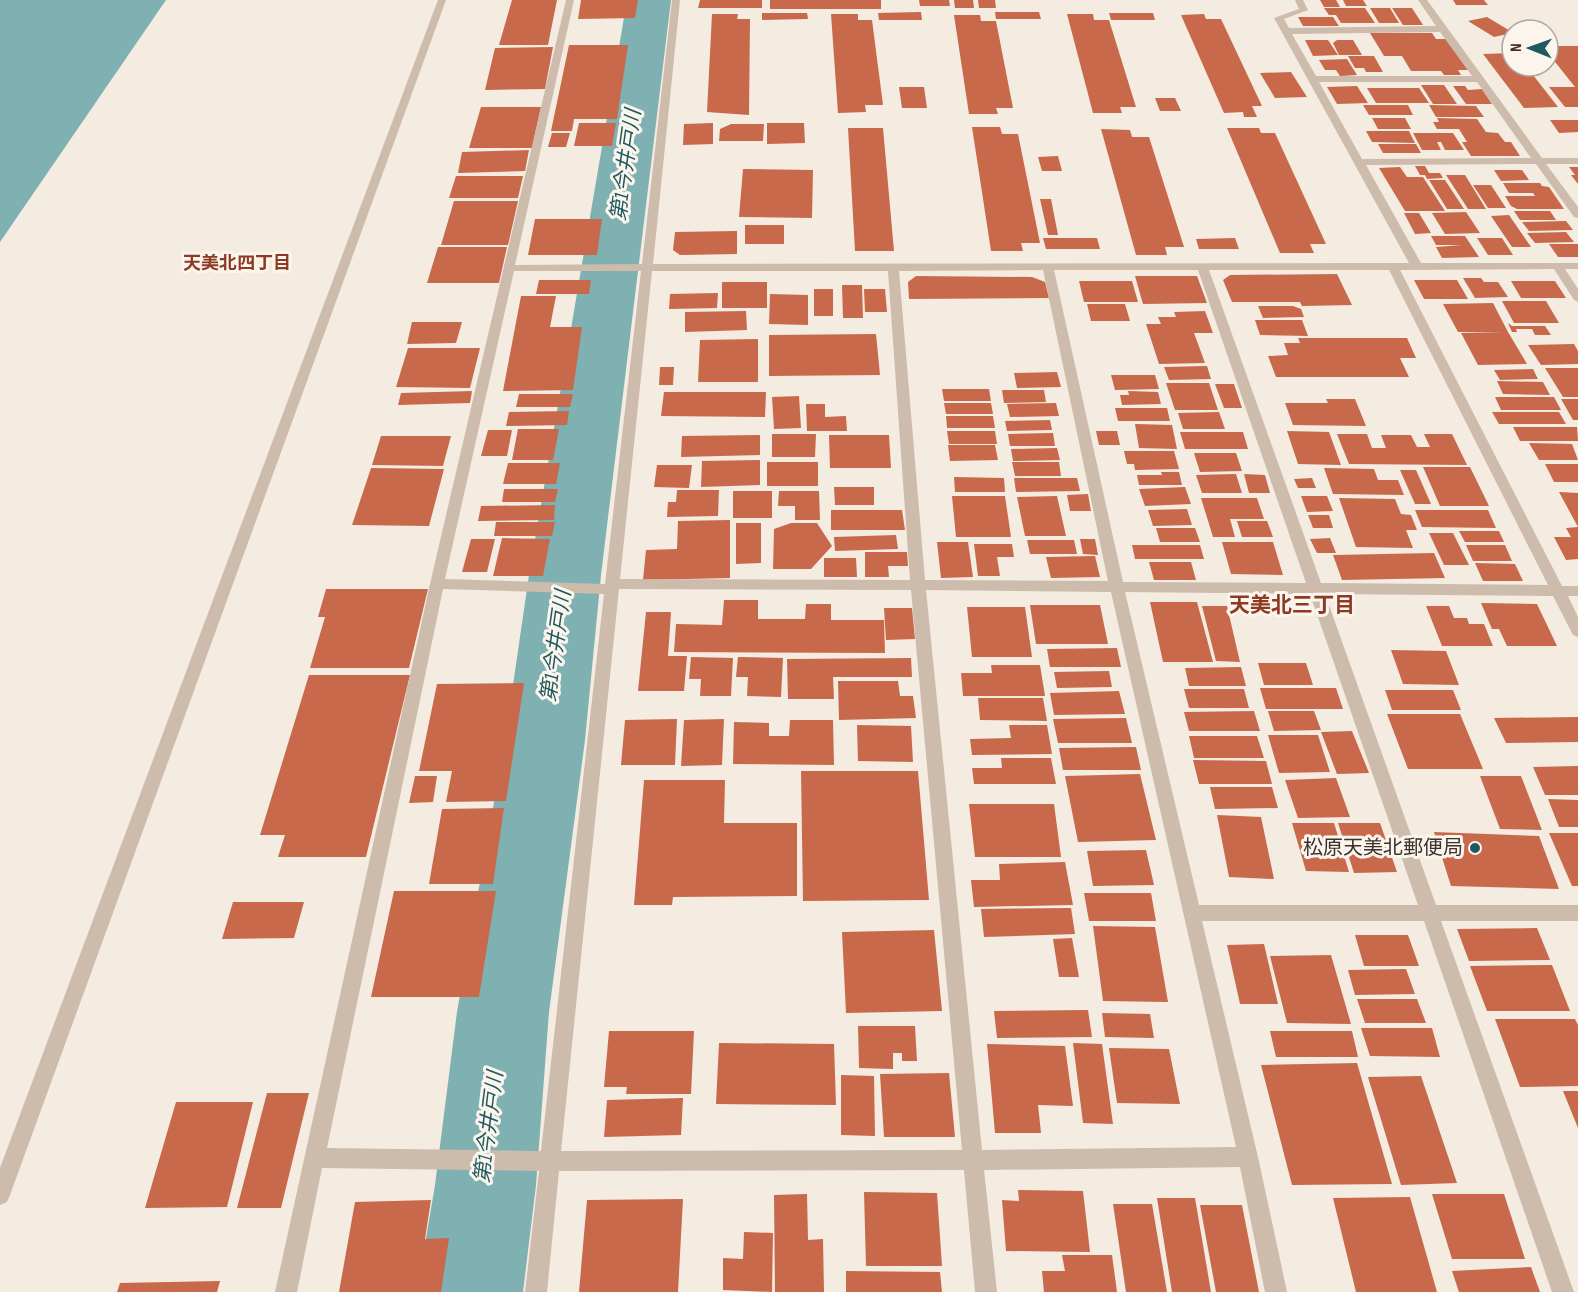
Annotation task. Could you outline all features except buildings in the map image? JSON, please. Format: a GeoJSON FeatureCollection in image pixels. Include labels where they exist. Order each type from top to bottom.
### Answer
{"type":"FeatureCollection","features":[{"type":"Feature","properties":{"kind":"street"},"geometry":{"type":"LineString","coordinates":[[0,1195],[442,0]]}},
{"type":"Feature","properties":{"kind":"street"},"geometry":{"type":"LineString","coordinates":[[286,1292],[317,1158],[439,584],[570,0]]}},
{"type":"Feature","properties":{"kind":"street"},"geometry":{"type":"LineString","coordinates":[[536,1292],[644,268],[676,0]]}},
{"type":"Feature","properties":{"kind":"street"},"geometry":{"type":"LineString","coordinates":[[1299,0],[1304,10],[1279,18],[1416,265]]}},
{"type":"Feature","properties":{"kind":"street"},"geometry":{"type":"LineString","coordinates":[[1422,0],[1578,215]]}},
{"type":"Feature","properties":{"kind":"street"},"geometry":{"type":"LineString","coordinates":[[1286,31],[1444,29]]}},
{"type":"Feature","properties":{"kind":"street"},"geometry":{"type":"LineString","coordinates":[[1313,80],[1479,79]]}},
{"type":"Feature","properties":{"kind":"street"},"geometry":{"type":"LineString","coordinates":[[1359,162],[1578,161]]}},
{"type":"Feature","properties":{"kind":"street"},"geometry":{"type":"LineString","coordinates":[[1392,265],[1578,630]]}},
{"type":"Feature","properties":{"kind":"street"},"geometry":{"type":"LineString","coordinates":[[1203,266],[1563,1292]]}},
{"type":"Feature","properties":{"kind":"street"},"geometry":{"type":"LineString","coordinates":[[1557,266],[1578,298]]}},
{"type":"Feature","properties":{"kind":"street"},"geometry":{"type":"LineString","coordinates":[[511,268],[1578,266]]}},
{"type":"Feature","properties":{"kind":"street"},"geometry":{"type":"LineString","coordinates":[[892,267],[918,585],[986,1292]]}},
{"type":"Feature","properties":{"kind":"street"},"geometry":{"type":"LineString","coordinates":[[1048,267],[1117,588],[1248,1157],[1276,1292]]}},
{"type":"Feature","properties":{"kind":"street"},"geometry":{"type":"LineString","coordinates":[[439,584],[610,587],[918,585],[1578,591]]}},
{"type":"Feature","properties":{"kind":"street"},"geometry":{"type":"LineString","coordinates":[[1192,913],[1578,913]]}},
{"type":"Feature","properties":{"kind":"street"},"geometry":{"type":"LineString","coordinates":[[317,1158],[549,1161],[1248,1157]]}},
{"type":"Feature","properties":{"kind":"water"},"geometry":{"type":"Polygon","coordinates":[[[0,0],[166,0],[0,242],[0,0]]]}},
{"type":"Feature","properties":{"kind":"waterway","name":"第1今井戸川"},"geometry":{"type":"LineString","coordinates":[[470,1292],[485,1185],[503,1012],[545,740],[565,575],[649,0]]}},
{"type":"Feature","properties":{"kind":"place","name":"松原天美北郵便局"},"geometry":{"type":"Point","coordinates":[1475,848]}},
{"type":"Feature","properties":{"kind":"district","name":"天美北四丁目"},"geometry":{"type":"Point","coordinates":[237,263]}},
{"type":"Feature","properties":{"kind":"district","name":"天美北三丁目"},"geometry":{"type":"Point","coordinates":[1292,605]}}]}
